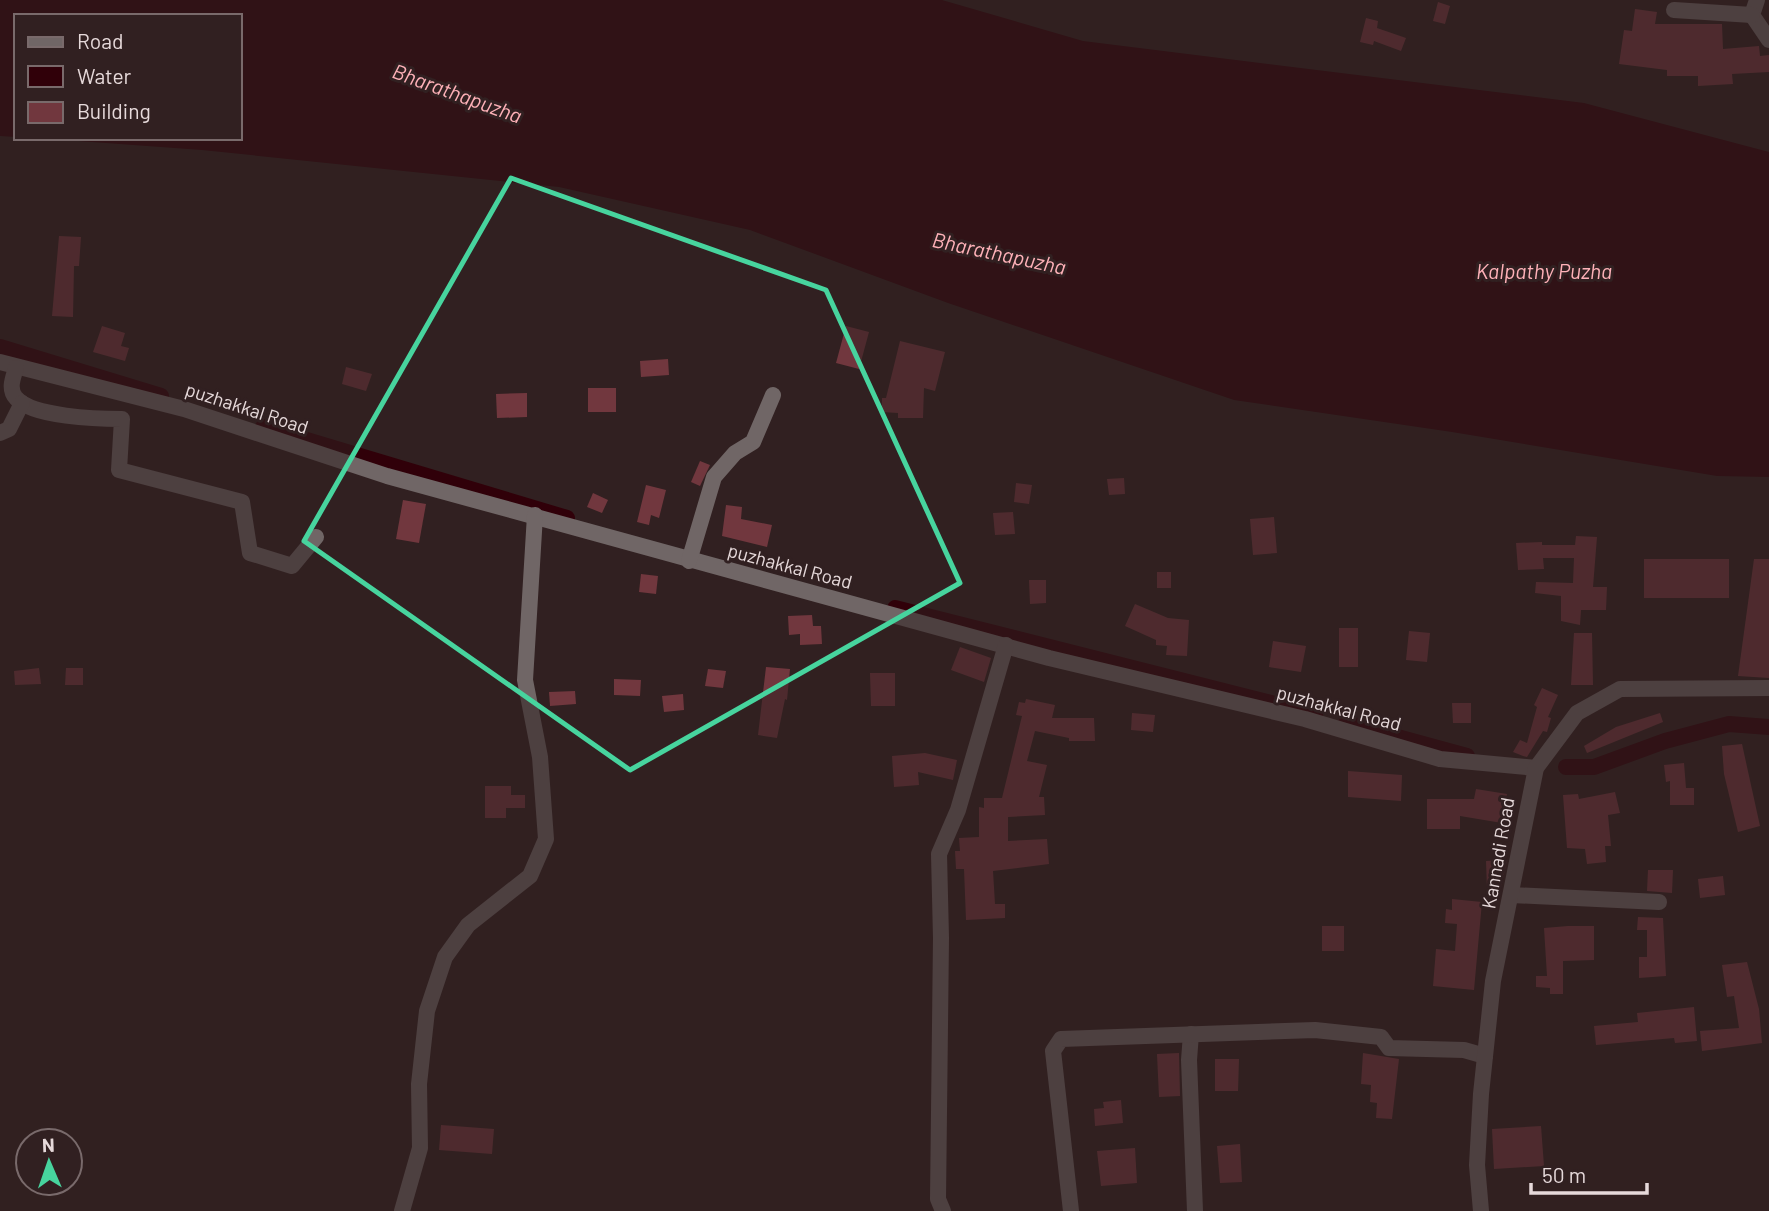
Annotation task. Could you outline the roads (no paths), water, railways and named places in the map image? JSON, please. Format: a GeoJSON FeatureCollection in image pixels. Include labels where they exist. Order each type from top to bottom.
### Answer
{"type":"FeatureCollection","features":[{"type":"Feature","properties":{"kind":"street"},"geometry":{"type":"LineString","coordinates":[[1674,10],[1754,8],[1769,40]]}},
{"type":"Feature","properties":{"kind":"street"},"geometry":{"type":"LineString","coordinates":[[8,365],[15,398],[22,403],[69,418],[122,419],[119,470],[242,502],[250,553],[292,566],[316,537]]}},
{"type":"Feature","properties":{"kind":"street","name":"puzhakkal Road"},"geometry":{"type":"LineString","coordinates":[[8,365],[184,409],[387,476],[1006,645],[1305,719],[1440,759],[1536,768]]}},
{"type":"Feature","properties":{"kind":"street"},"geometry":{"type":"LineString","coordinates":[[689,560],[714,477],[735,453],[753,442],[773,395]]}},
{"type":"Feature","properties":{"kind":"street"},"geometry":{"type":"LineString","coordinates":[[0,433],[9,429],[22,403]]}},
{"type":"Feature","properties":{"kind":"street"},"geometry":{"type":"LineString","coordinates":[[402,1211],[419,1148],[419,1084],[428,1011],[445,957],[468,925],[530,876],[546,839],[540,757],[525,680],[535,515]]}},
{"type":"Feature","properties":{"kind":"street"},"geometry":{"type":"LineString","coordinates":[[943,1211],[938,1199],[941,939],[939,854],[958,810],[1006,645]]}},
{"type":"Feature","properties":{"kind":"street","name":"Kannadi Road"},"geometry":{"type":"LineString","coordinates":[[1481,1211],[1478,1165],[1493,981],[1536,768],[1577,713],[1620,689],[1769,688]]}},
{"type":"Feature","properties":{"kind":"street"},"geometry":{"type":"LineString","coordinates":[[1512,895],[1659,902]]}},
{"type":"Feature","properties":{"kind":"street"},"geometry":{"type":"LineString","coordinates":[[1072,1211],[1053,1051],[1061,1039],[1315,1030],[1381,1037],[1389,1048],[1464,1050],[1485,1056]]}},
{"type":"Feature","properties":{"kind":"street"},"geometry":{"type":"LineString","coordinates":[[1191,1034],[1189,1070],[1195,1211]]}},
{"type":"Feature","properties":{"kind":"water","name":"Kalpathy Puzha"},"geometry":{"type":"Polygon","coordinates":[[[0,0],[942,0],[1083,41],[1584,103],[1769,152],[1769,477],[1717,476],[1452,432],[1234,400],[948,303],[750,230],[559,187],[202,150],[64,140],[242,140],[242,14],[14,14],[14,137],[0,136],[0,0]]]}},
{"type":"Feature","properties":{"kind":"waterway"},"geometry":{"type":"LineString","coordinates":[[0,347],[161,396]]}},
{"type":"Feature","properties":{"kind":"waterway"},"geometry":{"type":"LineString","coordinates":[[263,427],[567,518]]}},
{"type":"Feature","properties":{"kind":"waterway"},"geometry":{"type":"LineString","coordinates":[[895,608],[1315,714]]}},
{"type":"Feature","properties":{"kind":"waterway"},"geometry":{"type":"LineString","coordinates":[[1346,723],[1467,756]]}},
{"type":"Feature","properties":{"kind":"waterway"},"geometry":{"type":"LineString","coordinates":[[1566,767],[1594,767],[1665,741],[1729,724],[1769,727]]}},
{"type":"Feature","properties":{"kind":"water label","name":"Bharathapuzha"},"geometry":{"type":"Point","coordinates":[457,94]}},
{"type":"Feature","properties":{"kind":"water label","name":"Bharathapuzha"},"geometry":{"type":"Point","coordinates":[999,254]}}]}
